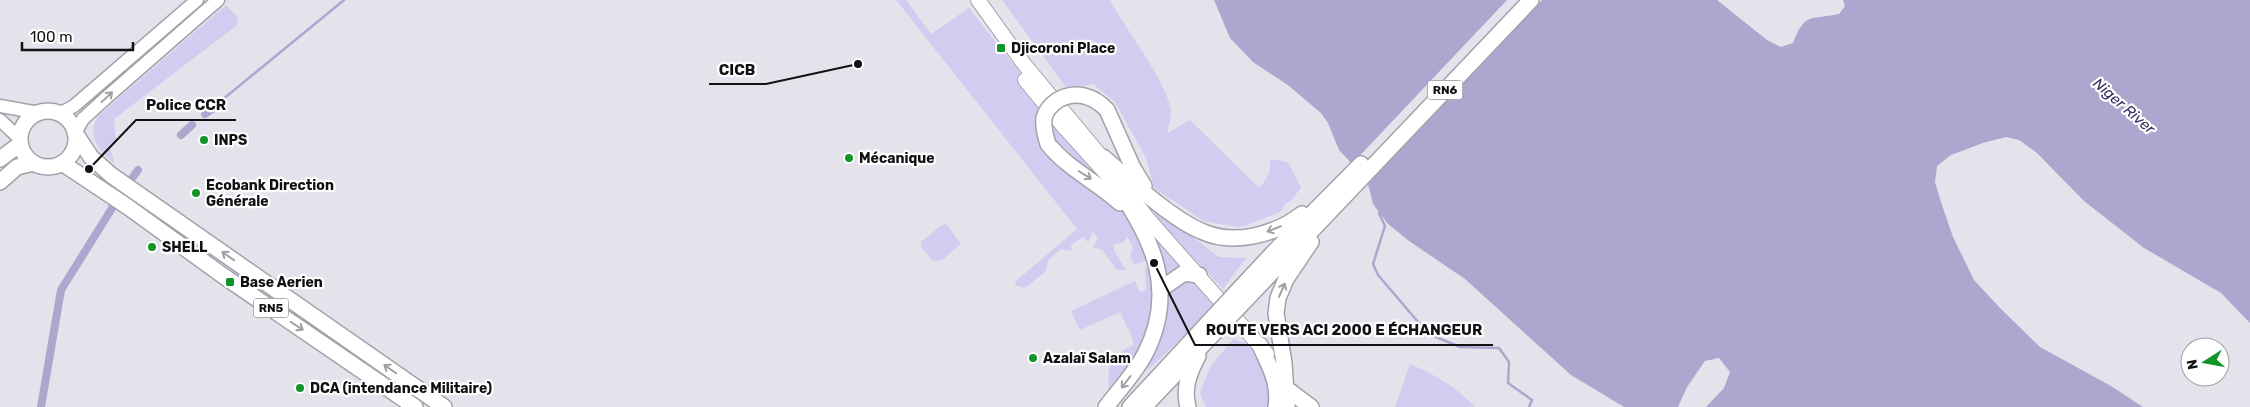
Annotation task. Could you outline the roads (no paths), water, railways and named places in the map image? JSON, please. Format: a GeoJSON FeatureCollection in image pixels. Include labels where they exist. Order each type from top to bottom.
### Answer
{"type":"FeatureCollection","features":[{"type":"Feature","properties":{"kind":"highway","name":"RN6"},"geometry":{"type":"LineString","coordinates":[[1350,182],[1517,0]]}},
{"type":"Feature","properties":{"kind":"highway","name":"RN6"},"geometry":{"type":"LineString","coordinates":[[1144,407],[1235,302],[1350,182],[1531,0]]}},
{"type":"Feature","properties":{"kind":"highway"},"geometry":{"type":"LineString","coordinates":[[1152,198],[1133,168],[1107,110],[1100,103],[1088,96],[1076,94],[1065,96],[1052,104],[1044,116],[1044,130],[1048,144],[1059,158],[1092,180],[1120,203],[1135,226],[1149,254],[1155,279],[1152,337]]}},
{"type":"Feature","properties":{"kind":"highway"},"geometry":{"type":"LineString","coordinates":[[39,112],[59,114],[69,122],[75,133],[73,150],[62,163],[47,167],[33,163],[27,158],[20,141],[21,129],[27,121],[39,112]]}},
{"type":"Feature","properties":{"kind":"highway","name":"RN5"},"geometry":{"type":"LineString","coordinates":[[75,133],[91,157],[112,175],[444,407]]}},
{"type":"Feature","properties":{"kind":"highway"},"geometry":{"type":"LineString","coordinates":[[0,159],[20,141]]}},
{"type":"Feature","properties":{"kind":"highway"},"geometry":{"type":"LineString","coordinates":[[1103,157],[1152,198],[1201,232],[1234,238],[1255,236],[1278,228],[1300,216],[1350,182]]}},
{"type":"Feature","properties":{"kind":"highway"},"geometry":{"type":"LineString","coordinates":[[0,182],[17,167],[33,163]]}},
{"type":"Feature","properties":{"kind":"highway","name":"RN5"},"geometry":{"type":"LineString","coordinates":[[62,163],[415,407]]}},
{"type":"Feature","properties":{"kind":"highway"},"geometry":{"type":"LineString","coordinates":[[1287,407],[1287,389],[1277,328],[1278,298],[1286,279],[1350,182]]}},
{"type":"Feature","properties":{"kind":"highway"},"geometry":{"type":"LineString","coordinates":[[1106,407],[1144,355],[1156,326],[1161,289],[1148,237],[1114,183]]}},
{"type":"Feature","properties":{"kind":"highway"},"geometry":{"type":"LineString","coordinates":[[1161,289],[1184,273],[1199,275]]}},
{"type":"Feature","properties":{"kind":"highway"},"geometry":{"type":"LineString","coordinates":[[1188,407],[1186,385],[1192,368],[1210,332]]}},
{"type":"Feature","properties":{"kind":"highway","name":"RN6"},"geometry":{"type":"LineString","coordinates":[[1130,407],[1210,332]]}},
{"type":"Feature","properties":{"kind":"highway"},"geometry":{"type":"LineString","coordinates":[[1260,345],[1276,379],[1278,393],[1276,407]]}},
{"type":"Feature","properties":{"kind":"highway"},"geometry":{"type":"LineString","coordinates":[[1287,389],[1311,407]]}},
{"type":"Feature","properties":{"kind":"main road"},"geometry":{"type":"LineString","coordinates":[[59,114],[74,106],[197,0]]}},
{"type":"Feature","properties":{"kind":"main road"},"geometry":{"type":"LineString","coordinates":[[75,133],[83,120],[107,97],[218,0]]}},
{"type":"Feature","properties":{"kind":"main road"},"geometry":{"type":"LineString","coordinates":[[968,0],[1017,70],[1063,126],[1114,183],[1140,208],[1260,345],[1276,365],[1287,389]]}},
{"type":"Feature","properties":{"kind":"main road"},"geometry":{"type":"LineString","coordinates":[[978,0],[1024,64],[1103,157],[1140,208]]}},
{"type":"Feature","properties":{"kind":"main road"},"geometry":{"type":"LineString","coordinates":[[0,106],[39,112]]}},
{"type":"Feature","properties":{"kind":"main road"},"geometry":{"type":"LineString","coordinates":[[0,120],[20,141]]}},
{"type":"Feature","properties":{"kind":"water","name":"Niger River"},"geometry":{"type":"Polygon","coordinates":[[[1214,0],[1717,0],[1767,40],[1781,47],[1793,43],[1801,26],[1810,19],[1839,14],[1845,6],[1843,0],[2250,0],[2250,323],[2221,293],[2144,248],[2084,201],[2037,153],[2019,140],[2006,137],[1951,155],[1937,166],[1935,182],[1942,205],[1953,237],[1974,280],[2040,347],[2111,386],[2143,407],[1706,407],[1724,388],[1730,372],[1719,358],[1705,361],[1687,387],[1678,407],[1624,407],[1571,375],[1465,279],[1409,241],[1388,224],[1373,204],[1367,180],[1339,150],[1328,123],[1321,113],[1289,86],[1253,62],[1230,38],[1214,0]]]}},
{"type":"Feature","properties":{"kind":"waterway"},"geometry":{"type":"LineString","coordinates":[[222,100],[344,0]]}},
{"type":"Feature","properties":{"kind":"waterway"},"geometry":{"type":"LineString","coordinates":[[205,114],[211,110]]}},
{"type":"Feature","properties":{"kind":"waterway"},"geometry":{"type":"LineString","coordinates":[[181,135],[192,125]]}},
{"type":"Feature","properties":{"kind":"waterway"},"geometry":{"type":"LineString","coordinates":[[125,188],[138,170]]}},
{"type":"Feature","properties":{"kind":"waterway"},"geometry":{"type":"LineString","coordinates":[[41,407],[61,290],[119,197]]}},
{"type":"Feature","properties":{"kind":"waterway"},"geometry":{"type":"LineString","coordinates":[[1379,213],[1385,226],[1373,264],[1378,275],[1419,323],[1436,337],[1460,347],[1499,348],[1509,362],[1508,383],[1532,400],[1529,407]]}},
{"type":"Feature","properties":{"kind":"place","name":"Djicoroni Place"},"geometry":{"type":"Point","coordinates":[1001,48]}},
{"type":"Feature","properties":{"kind":"place","name":"CICB"},"geometry":{"type":"Point","coordinates":[858,64]}},
{"type":"Feature","properties":{"kind":"place","name":"INPS"},"geometry":{"type":"Point","coordinates":[204,140]}},
{"type":"Feature","properties":{"kind":"place","name":"Mécanique"},"geometry":{"type":"Point","coordinates":[849,158]}},
{"type":"Feature","properties":{"kind":"place","name":"Police CCR"},"geometry":{"type":"Point","coordinates":[89,169]}},
{"type":"Feature","properties":{"kind":"place","name":"Ecobank Direction Générale"},"geometry":{"type":"Point","coordinates":[196,193]}},
{"type":"Feature","properties":{"kind":"place","name":"SHELL"},"geometry":{"type":"Point","coordinates":[152,247]}},
{"type":"Feature","properties":{"kind":"place","name":"ROUTE VERS ACI 2000 E ÉCHANGEUR"},"geometry":{"type":"Point","coordinates":[1154,263]}},
{"type":"Feature","properties":{"kind":"place","name":"Base Aerien"},"geometry":{"type":"Point","coordinates":[230,282]}},
{"type":"Feature","properties":{"kind":"place","name":"Azalaï Salam"},"geometry":{"type":"Point","coordinates":[1033,358]}},
{"type":"Feature","properties":{"kind":"place","name":"DCA (intendance Militaire)"},"geometry":{"type":"Point","coordinates":[300,388]}}]}
